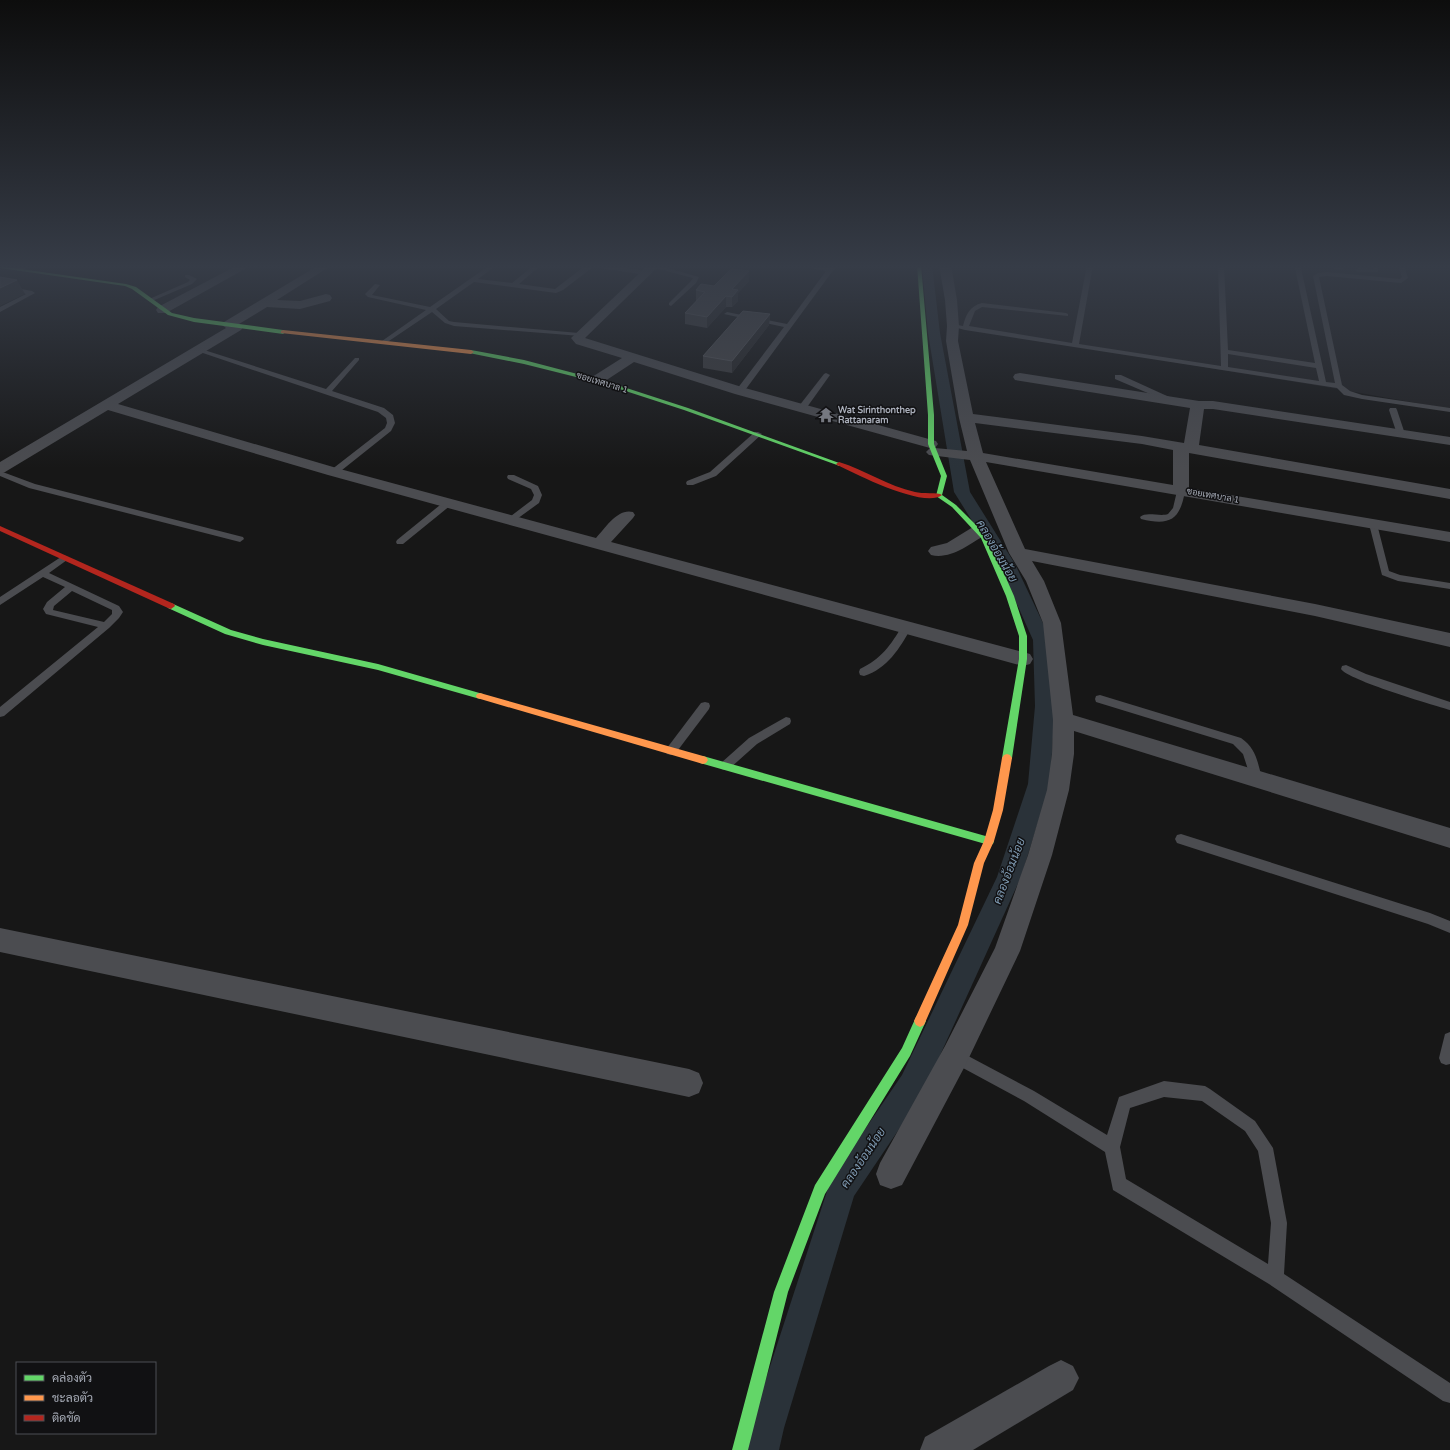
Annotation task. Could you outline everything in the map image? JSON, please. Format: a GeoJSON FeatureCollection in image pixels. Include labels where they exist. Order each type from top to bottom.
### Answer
{"type":"FeatureCollection","features":[{"type":"Feature","properties":{"kind":"street"},"geometry":{"type":"LineString","coordinates":[[0,469],[199,350],[223,333]]}},
{"type":"Feature","properties":{"kind":"street","name":"ซอยเทศบาล 1"},"geometry":{"type":"LineString","coordinates":[[295,333],[483,353],[598,380],[828,459],[903,492],[926,497],[939,496]]}},
{"type":"Feature","properties":{"kind":"street"},"geometry":{"type":"LineString","coordinates":[[740,1450],[781,1292],[820,1190],[906,1052],[963,925],[979,863],[989,841],[998,810],[1023,660],[1023,636],[1010,596],[984,537],[954,506],[939,496],[944,476],[937,450],[931,415],[924,333]]}},
{"type":"Feature","properties":{"kind":"street"},"geometry":{"type":"LineString","coordinates":[[890,1174],[955,1056],[1007,951],[1040,855],[1058,790],[1063,754],[1063,720],[1052,623],[1035,581],[1018,553],[971,455],[952,341],[956,333]]}},
{"type":"Feature","properties":{"kind":"street","name":"ซอยเทศบาล 1"},"geometry":{"type":"LineString","coordinates":[[579,335],[577,338],[581,341],[740,391],[802,408],[937,450],[1450,537]]}},
{"type":"Feature","properties":{"kind":"street"},"geometry":{"type":"LineString","coordinates":[[598,380],[632,357]]}},
{"type":"Feature","properties":{"kind":"street"},"geometry":{"type":"LineString","coordinates":[[1020,377],[1199,405],[1213,405],[1450,441]]}},
{"type":"Feature","properties":{"kind":"street"},"geometry":{"type":"LineString","coordinates":[[106,405],[334,472],[510,521],[1023,660]]}},
{"type":"Feature","properties":{"kind":"street"},"geometry":{"type":"LineString","coordinates":[[1181,491],[1186,448],[1199,405]]}},
{"type":"Feature","properties":{"kind":"street"},"geometry":{"type":"LineString","coordinates":[[966,418],[1108,435],[1450,494]]}},
{"type":"Feature","properties":{"kind":"street"},"geometry":{"type":"LineString","coordinates":[[599,545],[627,515]]}},
{"type":"Feature","properties":{"kind":"street"},"geometry":{"type":"LineString","coordinates":[[0,528],[228,632],[263,642],[378,667],[989,841]]}},
{"type":"Feature","properties":{"kind":"street"},"geometry":{"type":"LineString","coordinates":[[937,552],[953,548],[979,532]]}},
{"type":"Feature","properties":{"kind":"street"},"geometry":{"type":"LineString","coordinates":[[1018,553],[1314,610],[1450,640]]}},
{"type":"Feature","properties":{"kind":"street"},"geometry":{"type":"LineString","coordinates":[[1063,720],[1450,838]]}},
{"type":"Feature","properties":{"kind":"street"},"geometry":{"type":"LineString","coordinates":[[0,940],[689,1082]]}},
{"type":"Feature","properties":{"kind":"street"},"geometry":{"type":"LineString","coordinates":[[957,1445],[1061,1378]]}},
{"type":"Feature","properties":{"kind":"lane"},"geometry":{"type":"LineString","coordinates":[[384,342],[398,333]]}},
{"type":"Feature","properties":{"kind":"lane"},"geometry":{"type":"LineString","coordinates":[[552,333],[579,335]]}},
{"type":"Feature","properties":{"kind":"lane"},"geometry":{"type":"LineString","coordinates":[[740,391],[784,333]]}},
{"type":"Feature","properties":{"kind":"lane"},"geometry":{"type":"LineString","coordinates":[[996,333],[1323,383],[1339,386],[1347,393],[1362,397],[1450,410]]}},
{"type":"Feature","properties":{"kind":"lane"},"geometry":{"type":"LineString","coordinates":[[1076,345],[1078,333]]}},
{"type":"Feature","properties":{"kind":"lane"},"geometry":{"type":"LineString","coordinates":[[1223,333],[1225,368]]}},
{"type":"Feature","properties":{"kind":"lane"},"geometry":{"type":"LineString","coordinates":[[1312,333],[1323,383]]}},
{"type":"Feature","properties":{"kind":"lane"},"geometry":{"type":"LineString","coordinates":[[1328,333],[1339,386]]}},
{"type":"Feature","properties":{"kind":"lane"},"geometry":{"type":"LineString","coordinates":[[199,350],[328,391],[381,410],[390,417],[391,422],[388,430],[334,472]]}},
{"type":"Feature","properties":{"kind":"lane"},"geometry":{"type":"LineString","coordinates":[[1224,351],[1319,366]]}},
{"type":"Feature","properties":{"kind":"lane"},"geometry":{"type":"LineString","coordinates":[[328,391],[357,359]]}},
{"type":"Feature","properties":{"kind":"lane"},"geometry":{"type":"LineString","coordinates":[[802,408],[826,374]]}},
{"type":"Feature","properties":{"kind":"lane"},"geometry":{"type":"LineString","coordinates":[[1118,377],[1175,401]]}},
{"type":"Feature","properties":{"kind":"lane"},"geometry":{"type":"LineString","coordinates":[[1393,410],[1401,434]]}},
{"type":"Feature","properties":{"kind":"lane"},"geometry":{"type":"LineString","coordinates":[[690,483],[713,474],[758,434]]}},
{"type":"Feature","properties":{"kind":"lane"},"geometry":{"type":"LineString","coordinates":[[0,472],[15,480],[32,486],[240,539]]}},
{"type":"Feature","properties":{"kind":"lane"},"geometry":{"type":"LineString","coordinates":[[510,521],[536,501],[538,495],[535,488],[511,477]]}},
{"type":"Feature","properties":{"kind":"lane"},"geometry":{"type":"LineString","coordinates":[[1144,517],[1162,519],[1172,516],[1178,510],[1181,491]]}},
{"type":"Feature","properties":{"kind":"lane"},"geometry":{"type":"LineString","coordinates":[[400,542],[448,503]]}},
{"type":"Feature","properties":{"kind":"lane"},"geometry":{"type":"LineString","coordinates":[[1373,524],[1385,573],[1398,578],[1450,586]]}},
{"type":"Feature","properties":{"kind":"lane"},"geometry":{"type":"LineString","coordinates":[[0,602],[64,558]]}},
{"type":"Feature","properties":{"kind":"lane"},"geometry":{"type":"LineString","coordinates":[[0,713],[106,626],[118,612],[116,608],[42,573]]}},
{"type":"Feature","properties":{"kind":"lane"},"geometry":{"type":"LineString","coordinates":[[70,587],[50,604],[48,608],[49,612],[106,626]]}},
{"type":"Feature","properties":{"kind":"lane"},"geometry":{"type":"LineString","coordinates":[[864,672],[878,665],[894,650],[906,628]]}},
{"type":"Feature","properties":{"kind":"lane"},"geometry":{"type":"LineString","coordinates":[[1346,669],[1362,677],[1450,706]]}},
{"type":"Feature","properties":{"kind":"lane"},"geometry":{"type":"LineString","coordinates":[[1100,699],[1237,741],[1244,745],[1248,750],[1256,779]]}},
{"type":"Feature","properties":{"kind":"lane"},"geometry":{"type":"LineString","coordinates":[[671,751],[705,706]]}},
{"type":"Feature","properties":{"kind":"lane"},"geometry":{"type":"LineString","coordinates":[[725,766],[753,741],[786,721]]}},
{"type":"Feature","properties":{"kind":"lane"},"geometry":{"type":"LineString","coordinates":[[1181,840],[1430,919],[1450,927]]}},
{"type":"Feature","properties":{"kind":"lane"},"geometry":{"type":"LineString","coordinates":[[1446,1058],[1450,1039]]}},
{"type":"Feature","properties":{"kind":"lane"},"geometry":{"type":"LineString","coordinates":[[955,1056],[1030,1096],[1112,1148]]}},
{"type":"Feature","properties":{"kind":"lane"},"geometry":{"type":"LineString","coordinates":[[1275,1278],[1279,1223],[1276,1202],[1265,1148],[1250,1126],[1205,1094],[1164,1089],[1124,1102],[1112,1148],[1119,1184],[1275,1278],[1450,1394]]}},
{"type":"Feature","properties":{"kind":"shaded area"},"geometry":{"type":"Polygon","coordinates":[[[994,333],[1450,333],[1450,409],[1332,388],[994,333]]]}},
{"type":"Feature","properties":{"kind":"building"},"geometry":{"type":"Polygon","coordinates":[[[724,333],[755,333],[732,361],[703,356],[724,333]]]}},
{"type":"Feature","properties":{"kind":"waterway","name":"คลองอ้อมน้อย"},"geometry":{"type":"LineString","coordinates":[[762,1450],[767,1428],[841,1189],[912,1085],[1009,877],[1039,784],[1045,706],[1042,640],[1007,564],[962,492],[934,333]]}},
{"type":"Feature","properties":{"kind":"traffic: fast"},"geometry":{"type":"LineString","coordinates":[[924,333],[931,415],[931,444],[944,476],[939,495]]}},
{"type":"Feature","properties":{"kind":"traffic: fast"},"geometry":{"type":"LineString","coordinates":[[471,352],[524,362],[606,383],[686,409],[839,464]]}},
{"type":"Feature","properties":{"kind":"traffic: fast"},"geometry":{"type":"LineString","coordinates":[[939,496],[954,506],[984,537],[1010,596],[1023,636],[1023,659],[1007,758]]}},
{"type":"Feature","properties":{"kind":"traffic: fast"},"geometry":{"type":"LineString","coordinates":[[171,606],[228,632],[263,642],[378,667],[480,696]]}},
{"type":"Feature","properties":{"kind":"traffic: fast"},"geometry":{"type":"LineString","coordinates":[[703,760],[989,841]]}},
{"type":"Feature","properties":{"kind":"traffic: fast"},"geometry":{"type":"LineString","coordinates":[[740,1450],[781,1292],[820,1190],[906,1052],[920,1021]]}},
{"type":"Feature","properties":{"kind":"traffic: slow"},"geometry":{"type":"LineString","coordinates":[[289,333],[471,352]]}},
{"type":"Feature","properties":{"kind":"traffic: slow"},"geometry":{"type":"LineString","coordinates":[[480,696],[703,760]]}},
{"type":"Feature","properties":{"kind":"traffic: slow"},"geometry":{"type":"LineString","coordinates":[[920,1021],[963,925],[979,863],[989,841],[998,810],[1007,758]]}},
{"type":"Feature","properties":{"kind":"traffic: jam"},"geometry":{"type":"LineString","coordinates":[[839,464],[903,491],[916,495],[939,495]]}},
{"type":"Feature","properties":{"kind":"traffic: jam"},"geometry":{"type":"LineString","coordinates":[[0,528],[171,606]]}},
{"type":"Feature","properties":{"kind":"place","name":"Wat Sirinthonthep Rattanaram"},"geometry":{"type":"Point","coordinates":[826,415]}}]}
